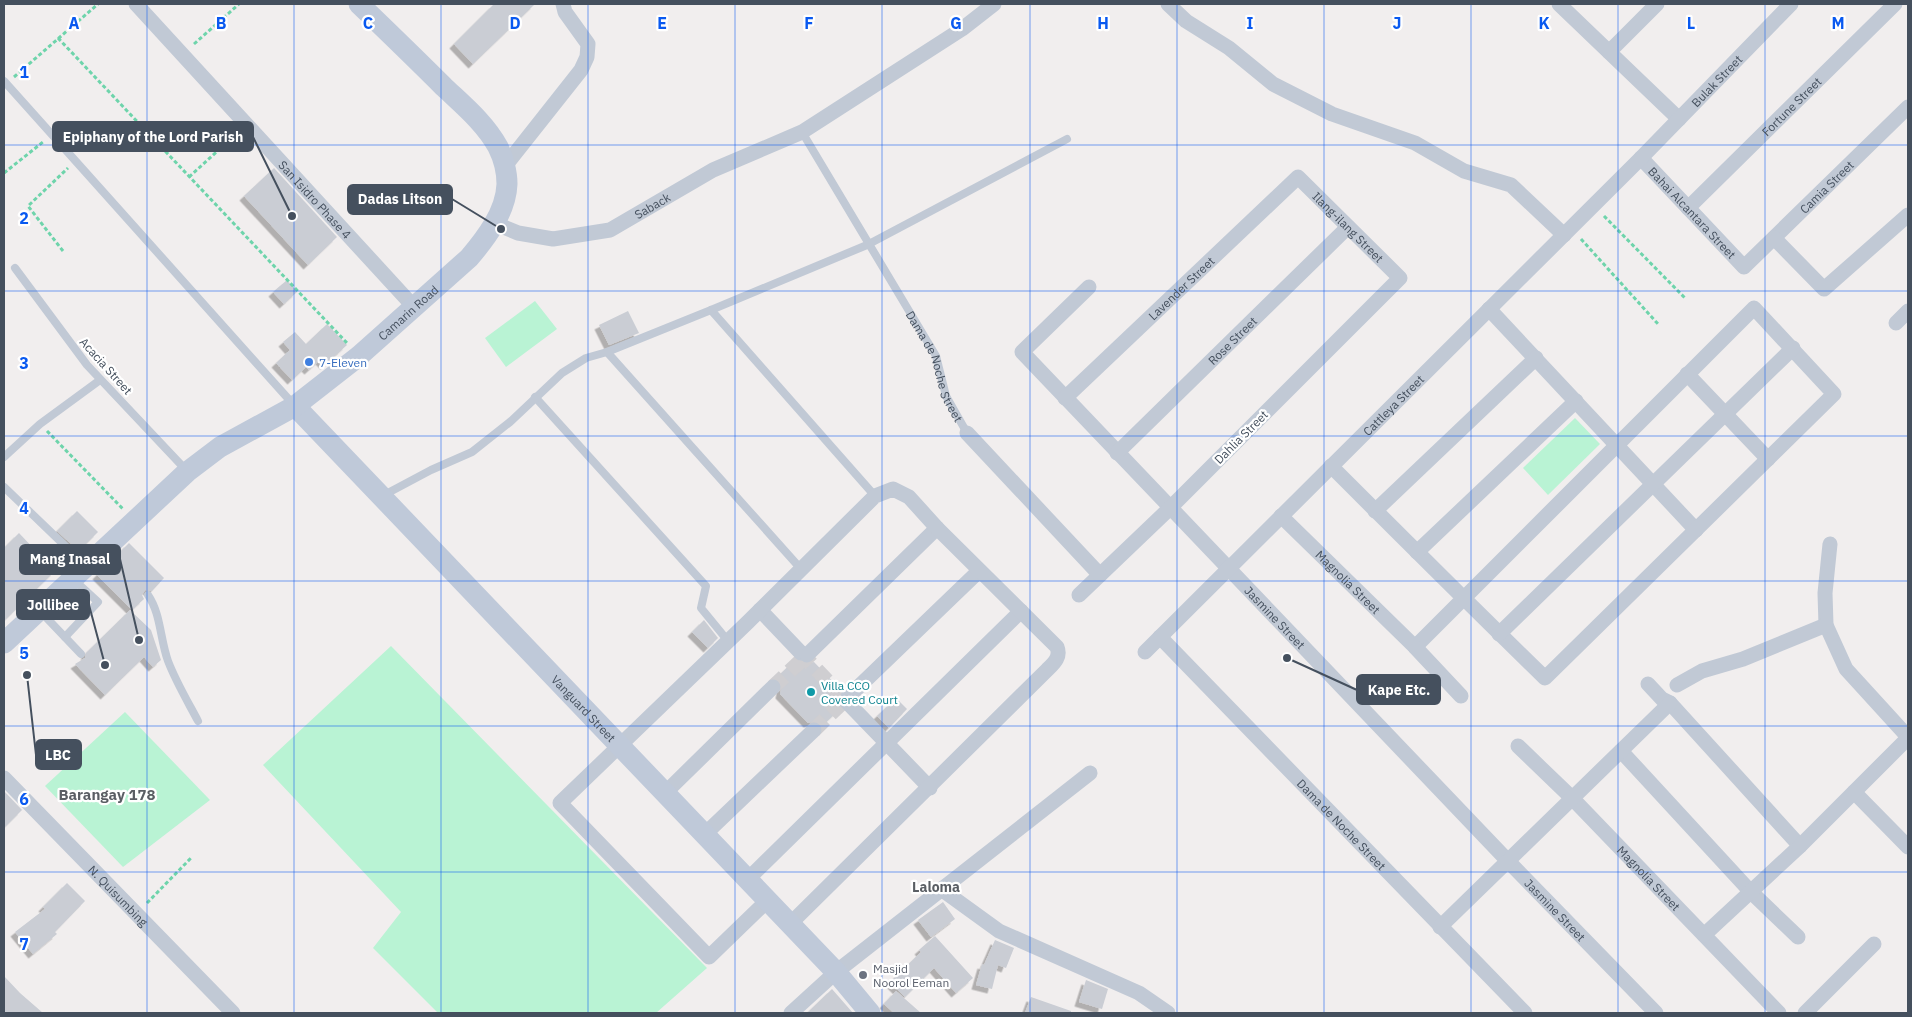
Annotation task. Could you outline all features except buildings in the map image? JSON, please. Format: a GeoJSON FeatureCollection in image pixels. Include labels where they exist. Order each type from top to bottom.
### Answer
{"type":"FeatureCollection","features":[{"type":"Feature","properties":{"kind":"main road","name":"Camarin Road"},"geometry":{"type":"LineString","coordinates":[[4,644],[79,572],[108,549],[134,520],[188,472],[220,447],[295,406],[359,356],[468,258],[482,242],[494,222],[503,201],[507,184],[498,147],[478,120],[359,4]]}},
{"type":"Feature","properties":{"kind":"main road","name":"Vanguard Street"},"geometry":{"type":"LineString","coordinates":[[295,406],[380,498],[618,747],[836,972],[870,1013]]}},
{"type":"Feature","properties":{"kind":"street","name":"San Isidro Phase 4"},"geometry":{"type":"LineString","coordinates":[[136,4],[414,307]]}},
{"type":"Feature","properties":{"kind":"street"},"geometry":{"type":"LineString","coordinates":[[504,166],[581,70],[587,57],[588,44],[565,12],[563,4]]}},
{"type":"Feature","properties":{"kind":"street","name":"Saback"},"geometry":{"type":"LineString","coordinates":[[494,222],[518,233],[553,239],[610,230],[713,170],[802,132],[962,29],[994,4]]}},
{"type":"Feature","properties":{"kind":"street"},"geometry":{"type":"LineString","coordinates":[[1168,4],[1186,21],[1229,48],[1273,84],[1332,114],[1415,144],[1464,171],[1510,185],[1567,231]]}},
{"type":"Feature","properties":{"kind":"street"},"geometry":{"type":"LineString","coordinates":[[1560,4],[1679,119]]}},
{"type":"Feature","properties":{"kind":"street"},"geometry":{"type":"LineString","coordinates":[[1609,52],[1657,4]]}},
{"type":"Feature","properties":{"kind":"street","name":"Bulak Street"},"geometry":{"type":"LineString","coordinates":[[1641,158],[1792,4]]}},
{"type":"Feature","properties":{"kind":"street","name":"Fortune Street"},"geometry":{"type":"LineString","coordinates":[[1688,208],[1895,4]]}},
{"type":"Feature","properties":{"kind":"street","name":"Camia Street"},"geometry":{"type":"LineString","coordinates":[[1744,267],[1908,107]]}},
{"type":"Feature","properties":{"kind":"street","name":"Cattleya Street"},"geometry":{"type":"LineString","coordinates":[[1144,652],[1641,158]]}},
{"type":"Feature","properties":{"kind":"street","name":"Bahai Alcantara Street"},"geometry":{"type":"LineString","coordinates":[[1641,158],[1744,267]]}},
{"type":"Feature","properties":{"kind":"street","name":"Ilang-ilang Street"},"geometry":{"type":"LineString","coordinates":[[1298,177],[1400,278]]}},
{"type":"Feature","properties":{"kind":"street","name":"Lavender Street"},"geometry":{"type":"LineString","coordinates":[[1065,398],[1298,177]]}},
{"type":"Feature","properties":{"kind":"street"},"geometry":{"type":"LineString","coordinates":[[1774,238],[1824,289],[1908,215]]}},
{"type":"Feature","properties":{"kind":"street","name":"Rose Street"},"geometry":{"type":"LineString","coordinates":[[1117,453],[1348,227]]}},
{"type":"Feature","properties":{"kind":"street","name":"Dahlia Street"},"geometry":{"type":"LineString","coordinates":[[1079,595],[1170,508],[1400,278]]}},
{"type":"Feature","properties":{"kind":"street","name":"Jasmine Street"},"geometry":{"type":"LineString","coordinates":[[1089,287],[1022,352],[1507,860],[1656,1013]]}},
{"type":"Feature","properties":{"kind":"street"},"geometry":{"type":"LineString","coordinates":[[1331,466],[1375,511],[1464,598],[1499,634],[1545,678],[1834,394],[1754,308],[1617,444],[1464,598],[1415,647]]}},
{"type":"Feature","properties":{"kind":"street"},"geometry":{"type":"LineString","coordinates":[[1490,309],[1696,530]]}},
{"type":"Feature","properties":{"kind":"street"},"geometry":{"type":"LineString","coordinates":[[1896,323],[1908,311]]}},
{"type":"Feature","properties":{"kind":"street"},"geometry":{"type":"LineString","coordinates":[[1499,634],[1793,348]]}},
{"type":"Feature","properties":{"kind":"street"},"geometry":{"type":"LineString","coordinates":[[1375,511],[1536,358]]}},
{"type":"Feature","properties":{"kind":"street"},"geometry":{"type":"LineString","coordinates":[[1688,374],[1768,459]]}},
{"type":"Feature","properties":{"kind":"street"},"geometry":{"type":"LineString","coordinates":[[1417,552],[1576,401]]}},
{"type":"Feature","properties":{"kind":"street","name":"Dama de Noche Street"},"geometry":{"type":"LineString","coordinates":[[968,433],[1100,575]]}},
{"type":"Feature","properties":{"kind":"street"},"geometry":{"type":"LineString","coordinates":[[768,901],[709,957],[560,804],[875,496],[894,489],[909,497],[979,571],[1057,647],[1059,653],[1057,659],[930,788],[790,924]]}},
{"type":"Feature","properties":{"kind":"street","name":"Magnolia Street"},"geometry":{"type":"LineString","coordinates":[[1282,516],[1415,647],[1461,696]]}},
{"type":"Feature","properties":{"kind":"street"},"geometry":{"type":"LineString","coordinates":[[760,610],[804,654],[937,528]]}},
{"type":"Feature","properties":{"kind":"street"},"geometry":{"type":"LineString","coordinates":[[1704,935],[1800,846],[1908,737],[1846,669],[1826,625],[1825,593],[1830,544]]}},
{"type":"Feature","properties":{"kind":"street"},"geometry":{"type":"LineString","coordinates":[[930,788],[848,699],[979,571]]}},
{"type":"Feature","properties":{"kind":"street"},"geometry":{"type":"LineString","coordinates":[[747,880],[1021,612]]}},
{"type":"Feature","properties":{"kind":"street"},"geometry":{"type":"LineString","coordinates":[[1677,686],[1702,671],[1743,659],[1826,625]]}},
{"type":"Feature","properties":{"kind":"street","name":"Dama de Noche Street"},"geometry":{"type":"LineString","coordinates":[[1160,637],[1525,1013]]}},
{"type":"Feature","properties":{"kind":"street"},"geometry":{"type":"LineString","coordinates":[[1648,684],[1662,699],[1670,704],[1800,846]]}},
{"type":"Feature","properties":{"kind":"street"},"geometry":{"type":"LineString","coordinates":[[664,794],[773,687]]}},
{"type":"Feature","properties":{"kind":"street"},"geometry":{"type":"LineString","coordinates":[[1440,927],[1670,704]]}},
{"type":"Feature","properties":{"kind":"street"},"geometry":{"type":"LineString","coordinates":[[704,835],[814,730]]}},
{"type":"Feature","properties":{"kind":"street","name":"Magnolia Street"},"geometry":{"type":"LineString","coordinates":[[1518,746],[1572,798],[1779,1013]]}},
{"type":"Feature","properties":{"kind":"street"},"geometry":{"type":"LineString","coordinates":[[1622,750],[1750,891],[1798,937]]}},
{"type":"Feature","properties":{"kind":"street"},"geometry":{"type":"LineString","coordinates":[[791,1013],[836,972],[1090,773]]}},
{"type":"Feature","properties":{"kind":"street","name":"N. Quisumbing"},"geometry":{"type":"LineString","coordinates":[[4,778],[233,1013]]}},
{"type":"Feature","properties":{"kind":"street"},"geometry":{"type":"LineString","coordinates":[[1854,792],[1908,848]]}},
{"type":"Feature","properties":{"kind":"street"},"geometry":{"type":"LineString","coordinates":[[942,889],[999,931],[1138,993],[1168,1013]]}},
{"type":"Feature","properties":{"kind":"street"},"geometry":{"type":"LineString","coordinates":[[1804,1013],[1874,944]]}},
{"type":"Feature","properties":{"kind":"lane"},"geometry":{"type":"LineString","coordinates":[[5,82],[295,406]]}},
{"type":"Feature","properties":{"kind":"lane","name":"Dama de Noche Street"},"geometry":{"type":"LineString","coordinates":[[802,132],[867,245],[936,356],[946,396],[968,433]]}},
{"type":"Feature","properties":{"kind":"lane"},"geometry":{"type":"LineString","coordinates":[[380,498],[431,470],[472,452],[510,422],[562,373],[586,358],[607,352],[867,245],[1067,139]]}},
{"type":"Feature","properties":{"kind":"lane","name":"Acacia Street"},"geometry":{"type":"LineString","coordinates":[[15,268],[76,352],[100,380],[188,472]]}},
{"type":"Feature","properties":{"kind":"lane"},"geometry":{"type":"LineString","coordinates":[[711,310],[875,496]]}},
{"type":"Feature","properties":{"kind":"lane"},"geometry":{"type":"LineString","coordinates":[[607,352],[801,569]]}},
{"type":"Feature","properties":{"kind":"lane"},"geometry":{"type":"LineString","coordinates":[[4,457],[40,424],[100,380]]}},
{"type":"Feature","properties":{"kind":"lane"},"geometry":{"type":"LineString","coordinates":[[535,398],[706,586],[701,608],[728,641]]}},
{"type":"Feature","properties":{"kind":"lane"},"geometry":{"type":"LineString","coordinates":[[4,487],[79,572],[98,602],[65,637]]}},
{"type":"Feature","properties":{"kind":"lane"},"geometry":{"type":"LineString","coordinates":[[148,595],[156,606],[160,632],[168,662],[198,721]]}},
{"type":"Feature","properties":{"kind":"lane"},"geometry":{"type":"LineString","coordinates":[[39,610],[81,654]]}},
{"type":"Feature","properties":{"kind":"path"},"geometry":{"type":"LineString","coordinates":[[5,82],[98,4]]}},
{"type":"Feature","properties":{"kind":"path"},"geometry":{"type":"LineString","coordinates":[[182,54],[240,4]]}},
{"type":"Feature","properties":{"kind":"path"},"geometry":{"type":"LineString","coordinates":[[58,38],[359,356]]}},
{"type":"Feature","properties":{"kind":"path"},"geometry":{"type":"LineString","coordinates":[[189,177],[247,124]]}},
{"type":"Feature","properties":{"kind":"path"},"geometry":{"type":"LineString","coordinates":[[4,173],[52,135]]}},
{"type":"Feature","properties":{"kind":"path"},"geometry":{"type":"LineString","coordinates":[[63,251],[28,206],[76,161]]}},
{"type":"Feature","properties":{"kind":"path"},"geometry":{"type":"LineString","coordinates":[[1593,205],[1685,298]]}},
{"type":"Feature","properties":{"kind":"path"},"geometry":{"type":"LineString","coordinates":[[1567,231],[1658,324]]}},
{"type":"Feature","properties":{"kind":"path"},"geometry":{"type":"LineString","coordinates":[[40,424],[134,520]]}},
{"type":"Feature","properties":{"kind":"path"},"geometry":{"type":"LineString","coordinates":[[136,914],[191,858]]}},
{"type":"Feature","properties":{"kind":"green space"},"geometry":{"type":"Polygon","coordinates":[[[535,301],[557,329],[506,367],[485,338],[535,301]]]}},
{"type":"Feature","properties":{"kind":"green space"},"geometry":{"type":"Polygon","coordinates":[[[1575,418],[1600,444],[1548,495],[1523,468],[1575,418]]]}},
{"type":"Feature","properties":{"kind":"green space"},"geometry":{"type":"Polygon","coordinates":[[[391,646],[707,968],[656,1013],[438,1013],[373,948],[401,912],[263,765],[391,646]]]}},
{"type":"Feature","properties":{"kind":"green space"},"geometry":{"type":"Polygon","coordinates":[[[125,712],[210,800],[123,867],[45,786],[125,712]]]}},
{"type":"Feature","properties":{"kind":"tunnel"},"geometry":{"type":"LineString","coordinates":[[801,653],[847,702]]}},
{"type":"Feature","properties":{"kind":"tunnel"},"geometry":{"type":"LineString","coordinates":[[773,687],[807,655]]}},
{"type":"Feature","properties":{"kind":"tunnel"},"geometry":{"type":"LineString","coordinates":[[814,730],[848,697]]}},
{"type":"Feature","properties":{"kind":"place","name":"Epiphany of the Lord Parish"},"geometry":{"type":"Point","coordinates":[292,216]}},
{"type":"Feature","properties":{"kind":"place","name":"Dadas Litson"},"geometry":{"type":"Point","coordinates":[501,229]}},
{"type":"Feature","properties":{"kind":"place","name":"7-Eleven"},"geometry":{"type":"Point","coordinates":[309,362]}},
{"type":"Feature","properties":{"kind":"place","name":"Mang Inasal"},"geometry":{"type":"Point","coordinates":[139,640]}},
{"type":"Feature","properties":{"kind":"place","name":"Kape Etc."},"geometry":{"type":"Point","coordinates":[1287,658]}},
{"type":"Feature","properties":{"kind":"place","name":"Jollibee"},"geometry":{"type":"Point","coordinates":[105,665]}},
{"type":"Feature","properties":{"kind":"place","name":"LBC"},"geometry":{"type":"Point","coordinates":[27,675]}},
{"type":"Feature","properties":{"kind":"place","name":"Villa CCO Covered Court"},"geometry":{"type":"Point","coordinates":[811,692]}},
{"type":"Feature","properties":{"kind":"place","name":"Masjid Noorol Eeman"},"geometry":{"type":"Point","coordinates":[863,975]}},
{"type":"Feature","properties":{"kind":"district","name":"Barangay 178"},"geometry":{"type":"Point","coordinates":[107,794]}},
{"type":"Feature","properties":{"kind":"district","name":"Laloma"},"geometry":{"type":"Point","coordinates":[936,887]}}]}
